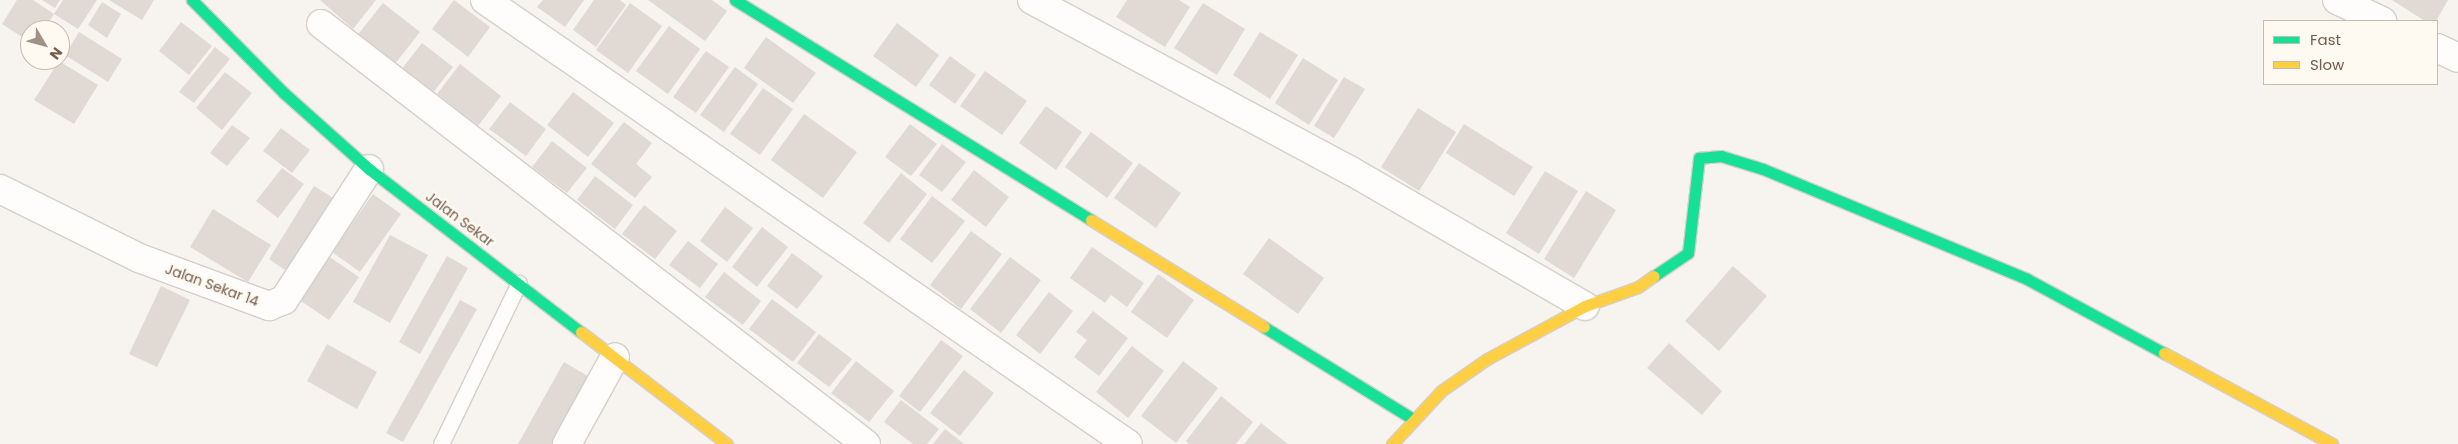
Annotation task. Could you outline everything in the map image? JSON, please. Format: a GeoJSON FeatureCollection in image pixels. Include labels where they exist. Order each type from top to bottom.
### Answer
{"type":"FeatureCollection","features":[{"type":"Feature","properties":{"kind":"street","name":"Jalan Sekar"},"geometry":{"type":"LineString","coordinates":[[192,0],[284,93],[369,169],[519,282],[727,444]]}},
{"type":"Feature","properties":{"kind":"street"},"geometry":{"type":"LineString","coordinates":[[485,0],[1128,444]]}},
{"type":"Feature","properties":{"kind":"street"},"geometry":{"type":"LineString","coordinates":[[735,0],[1413,418]]}},
{"type":"Feature","properties":{"kind":"street"},"geometry":{"type":"LineString","coordinates":[[1032,0],[1351,171],[1585,306]]}},
{"type":"Feature","properties":{"kind":"street"},"geometry":{"type":"LineString","coordinates":[[2337,0],[2380,20]]}},
{"type":"Feature","properties":{"kind":"street"},"geometry":{"type":"LineString","coordinates":[[321,24],[866,444]]}},
{"type":"Feature","properties":{"kind":"street"},"geometry":{"type":"LineString","coordinates":[[2438,48],[2458,58]]}},
{"type":"Feature","properties":{"kind":"street"},"geometry":{"type":"LineString","coordinates":[[1392,444],[1413,418],[1442,391],[1487,359],[1585,306],[1638,288],[1688,252],[1699,158],[1721,156],[1763,169],[2027,279],[2332,444]]}},
{"type":"Feature","properties":{"kind":"street","name":"Jalan Sekar 14"},"geometry":{"type":"LineString","coordinates":[[0,189],[139,258],[269,306],[284,300],[369,169]]}},
{"type":"Feature","properties":{"kind":"street"},"geometry":{"type":"LineString","coordinates":[[567,444],[615,357]]}},
{"type":"Feature","properties":{"kind":"lane"},"geometry":{"type":"LineString","coordinates":[[441,444],[519,282]]}},
{"type":"Feature","properties":{"kind":"building"},"geometry":{"type":"Polygon","coordinates":[[[17,0],[33,0],[54,14],[50,20],[20,20],[20,36],[2,24],[17,0]]]}},
{"type":"Feature","properties":{"kind":"building"},"geometry":{"type":"Polygon","coordinates":[[[42,0],[60,0],[55,8],[42,0]]]}},
{"type":"Feature","properties":{"kind":"building"},"geometry":{"type":"Polygon","coordinates":[[[63,0],[97,0],[78,29],[70,24],[70,20],[64,20],[54,14],[63,0]]]}},
{"type":"Feature","properties":{"kind":"building"},"geometry":{"type":"Polygon","coordinates":[[[109,0],[154,0],[142,20],[109,0]]]}},
{"type":"Feature","properties":{"kind":"building"},"geometry":{"type":"Polygon","coordinates":[[[320,0],[376,0],[353,29],[320,0]]]}},
{"type":"Feature","properties":{"kind":"building"},"geometry":{"type":"Polygon","coordinates":[[[454,0],[490,27],[468,57],[432,29],[454,0]]]}},
{"type":"Feature","properties":{"kind":"building"},"geometry":{"type":"Polygon","coordinates":[[[543,0],[584,0],[565,27],[537,7],[543,0]]]}},
{"type":"Feature","properties":{"kind":"building"},"geometry":{"type":"Polygon","coordinates":[[[594,0],[620,0],[626,5],[596,47],[573,30],[594,0]]]}},
{"type":"Feature","properties":{"kind":"building"},"geometry":{"type":"Polygon","coordinates":[[[648,0],[712,0],[727,11],[705,41],[648,0]]]}},
{"type":"Feature","properties":{"kind":"building"},"geometry":{"type":"Polygon","coordinates":[[[1127,0],[1179,0],[1190,7],[1165,47],[1116,17],[1127,0]]]}},
{"type":"Feature","properties":{"kind":"building"},"geometry":{"type":"Polygon","coordinates":[[[2392,0],[2448,0],[2437,20],[2423,20],[2392,0]]]}},
{"type":"Feature","properties":{"kind":"building"},"geometry":{"type":"Polygon","coordinates":[[[102,2],[121,14],[107,38],[88,25],[102,2]]]}},
{"type":"Feature","properties":{"kind":"building"},"geometry":{"type":"Polygon","coordinates":[[[383,3],[420,32],[394,65],[356,37],[383,3]]]}},
{"type":"Feature","properties":{"kind":"building"},"geometry":{"type":"Polygon","coordinates":[[[630,3],[662,26],[628,73],[596,50],[630,3]]]}},
{"type":"Feature","properties":{"kind":"building"},"geometry":{"type":"Polygon","coordinates":[[[1203,3],[1245,29],[1217,75],[1174,48],[1203,3]]]}},
{"type":"Feature","properties":{"kind":"building"},"geometry":{"type":"Polygon","coordinates":[[[181,22],[212,46],[189,75],[159,51],[181,22]]]}},
{"type":"Feature","properties":{"kind":"building"},"geometry":{"type":"Polygon","coordinates":[[[897,23],[939,55],[916,87],[873,56],[897,23]]]}},
{"type":"Feature","properties":{"kind":"building"},"geometry":{"type":"Polygon","coordinates":[[[669,26],[700,49],[668,94],[636,71],[669,26]]]}},
{"type":"Feature","properties":{"kind":"building"},"geometry":{"type":"Polygon","coordinates":[[[79,32],[122,59],[108,82],[70,58],[70,47],[79,32]]]}},
{"type":"Feature","properties":{"kind":"building"},"geometry":{"type":"Polygon","coordinates":[[[1260,32],[1298,55],[1270,99],[1233,75],[1260,32]]]}},
{"type":"Feature","properties":{"kind":"building"},"geometry":{"type":"Polygon","coordinates":[[[766,37],[816,73],[793,103],[744,68],[766,37]]]}},
{"type":"Feature","properties":{"kind":"building"},"geometry":{"type":"Polygon","coordinates":[[[422,43],[453,67],[432,94],[401,70],[422,43]]]}},
{"type":"Feature","properties":{"kind":"building"},"geometry":{"type":"Polygon","coordinates":[[[215,47],[230,59],[194,103],[179,92],[215,47]]]}},
{"type":"Feature","properties":{"kind":"building"},"geometry":{"type":"Polygon","coordinates":[[[706,51],[729,67],[696,113],[673,97],[706,51]]]}},
{"type":"Feature","properties":{"kind":"building"},"geometry":{"type":"Polygon","coordinates":[[[950,56],[976,75],[955,104],[929,85],[950,56]]]}},
{"type":"Feature","properties":{"kind":"building"},"geometry":{"type":"Polygon","coordinates":[[[1303,58],[1338,80],[1309,125],[1275,103],[1303,58]]]}},
{"type":"Feature","properties":{"kind":"building"},"geometry":{"type":"Polygon","coordinates":[[[460,64],[501,96],[478,126],[437,94],[460,64]]]}},
{"type":"Feature","properties":{"kind":"building"},"geometry":{"type":"Polygon","coordinates":[[[735,67],[758,84],[724,132],[700,115],[735,67]]]}},
{"type":"Feature","properties":{"kind":"building"},"geometry":{"type":"Polygon","coordinates":[[[70,68],[98,85],[74,124],[34,100],[53,70],[70,70],[70,68]]]}},
{"type":"Feature","properties":{"kind":"building"},"geometry":{"type":"Polygon","coordinates":[[[985,71],[1027,101],[1002,135],[960,106],[985,71]]]}},
{"type":"Feature","properties":{"kind":"building"},"geometry":{"type":"Polygon","coordinates":[[[225,72],[252,93],[222,130],[196,108],[225,72]]]}},
{"type":"Feature","properties":{"kind":"building"},"geometry":{"type":"Polygon","coordinates":[[[1344,77],[1365,89],[1334,138],[1314,126],[1344,77]]]}},
{"type":"Feature","properties":{"kind":"building"},"geometry":{"type":"Polygon","coordinates":[[[763,88],[793,109],[760,155],[730,134],[763,88]]]}},
{"type":"Feature","properties":{"kind":"building"},"geometry":{"type":"Polygon","coordinates":[[[573,92],[614,123],[588,157],[547,125],[573,92]]]}},
{"type":"Feature","properties":{"kind":"building"},"geometry":{"type":"Polygon","coordinates":[[[510,102],[546,129],[526,156],[489,129],[510,102]]]}},
{"type":"Feature","properties":{"kind":"building"},"geometry":{"type":"Polygon","coordinates":[[[1046,106],[1082,132],[1056,170],[1019,143],[1046,106]]]}},
{"type":"Feature","properties":{"kind":"building"},"geometry":{"type":"Polygon","coordinates":[[[1418,108],[1456,132],[1419,191],[1381,167],[1418,108]]]}},
{"type":"Feature","properties":{"kind":"building"},"geometry":{"type":"Polygon","coordinates":[[[804,114],[857,152],[823,198],[771,160],[804,114]]]}},
{"type":"Feature","properties":{"kind":"building"},"geometry":{"type":"Polygon","coordinates":[[[624,122],[652,143],[636,164],[652,177],[635,198],[591,164],[624,122]]]}},
{"type":"Feature","properties":{"kind":"building"},"geometry":{"type":"Polygon","coordinates":[[[910,124],[937,144],[911,176],[885,157],[910,124]]]}},
{"type":"Feature","properties":{"kind":"building"},"geometry":{"type":"Polygon","coordinates":[[[1464,124],[1533,167],[1514,196],[1446,153],[1464,124]]]}},
{"type":"Feature","properties":{"kind":"building"},"geometry":{"type":"Polygon","coordinates":[[[232,125],[250,138],[227,166],[210,153],[232,125]]]}},
{"type":"Feature","properties":{"kind":"building"},"geometry":{"type":"Polygon","coordinates":[[[281,128],[310,150],[292,173],[263,151],[281,128]]]}},
{"type":"Feature","properties":{"kind":"building"},"geometry":{"type":"Polygon","coordinates":[[[1091,132],[1133,163],[1107,198],[1065,167],[1091,132]]]}},
{"type":"Feature","properties":{"kind":"building"},"geometry":{"type":"Polygon","coordinates":[[[552,141],[587,168],[567,193],[532,167],[552,141]]]}},
{"type":"Feature","properties":{"kind":"building"},"geometry":{"type":"Polygon","coordinates":[[[942,144],[966,162],[942,192],[919,175],[942,144]]]}},
{"type":"Feature","properties":{"kind":"building"},"geometry":{"type":"Polygon","coordinates":[[[1139,163],[1181,193],[1156,228],[1114,198],[1139,163]]]}},
{"type":"Feature","properties":{"kind":"building"},"geometry":{"type":"Polygon","coordinates":[[[282,168],[304,184],[278,218],[256,201],[282,168]]]}},
{"type":"Feature","properties":{"kind":"building"},"geometry":{"type":"Polygon","coordinates":[[[974,170],[1009,197],[986,227],[951,200],[974,170]]]}},
{"type":"Feature","properties":{"kind":"building"},"geometry":{"type":"Polygon","coordinates":[[[1545,171],[1578,191],[1539,254],[1506,233],[1545,171]]]}},
{"type":"Feature","properties":{"kind":"building"},"geometry":{"type":"Polygon","coordinates":[[[901,173],[927,194],[889,243],[863,223],[901,173]]]}},
{"type":"Feature","properties":{"kind":"building"},"geometry":{"type":"Polygon","coordinates":[[[595,176],[633,205],[615,229],[577,200],[595,176]]]}},
{"type":"Feature","properties":{"kind":"building"},"geometry":{"type":"Polygon","coordinates":[[[314,186],[338,201],[292,275],[269,259],[314,186]]]}},
{"type":"Feature","properties":{"kind":"building"},"geometry":{"type":"Polygon","coordinates":[[[1586,191],[1616,210],[1574,278],[1544,259],[1586,191]]]}},
{"type":"Feature","properties":{"kind":"building"},"geometry":{"type":"Polygon","coordinates":[[[373,194],[401,214],[360,272],[332,252],[373,194]]]}},
{"type":"Feature","properties":{"kind":"building"},"geometry":{"type":"Polygon","coordinates":[[[932,196],[965,221],[932,263],[900,239],[932,196]]]}},
{"type":"Feature","properties":{"kind":"building"},"geometry":{"type":"Polygon","coordinates":[[[644,205],[677,231],[655,259],[622,234],[644,205]]]}},
{"type":"Feature","properties":{"kind":"building"},"geometry":{"type":"Polygon","coordinates":[[[725,207],[753,228],[727,262],[700,241],[725,207]]]}},
{"type":"Feature","properties":{"kind":"building"},"geometry":{"type":"Polygon","coordinates":[[[213,209],[271,245],[248,282],[190,247],[213,209]]]}},
{"type":"Feature","properties":{"kind":"building"},"geometry":{"type":"Polygon","coordinates":[[[762,227],[788,247],[757,287],[732,267],[762,227]]]}},
{"type":"Feature","properties":{"kind":"building"},"geometry":{"type":"Polygon","coordinates":[[[971,231],[1002,254],[961,309],[930,285],[971,231]]]}},
{"type":"Feature","properties":{"kind":"building"},"geometry":{"type":"Polygon","coordinates":[[[390,235],[428,255],[390,323],[353,302],[390,235]]]}},
{"type":"Feature","properties":{"kind":"building"},"geometry":{"type":"Polygon","coordinates":[[[1269,238],[1324,278],[1298,314],[1243,274],[1269,238]]]}},
{"type":"Feature","properties":{"kind":"building"},"geometry":{"type":"Polygon","coordinates":[[[688,241],[718,264],[700,288],[669,265],[688,241]]]}},
{"type":"Feature","properties":{"kind":"building"},"geometry":{"type":"Polygon","coordinates":[[[1092,247],[1144,283],[1127,307],[1111,295],[1105,303],[1070,278],[1092,247]]]}},
{"type":"Feature","properties":{"kind":"building"},"geometry":{"type":"Polygon","coordinates":[[[792,253],[823,276],[797,309],[767,286],[792,253]]]}},
{"type":"Feature","properties":{"kind":"building"},"geometry":{"type":"Polygon","coordinates":[[[328,256],[359,277],[329,320],[298,299],[328,256]]]}},
{"type":"Feature","properties":{"kind":"building"},"geometry":{"type":"Polygon","coordinates":[[[447,256],[468,268],[420,354],[399,342],[447,256]]]}},
{"type":"Feature","properties":{"kind":"building"},"geometry":{"type":"Polygon","coordinates":[[[1010,257],[1041,280],[1001,333],[970,309],[1010,257]]]}},
{"type":"Feature","properties":{"kind":"building"},"geometry":{"type":"Polygon","coordinates":[[[1733,266],[1767,296],[1719,351],[1685,321],[1733,266]]]}},
{"type":"Feature","properties":{"kind":"building"},"geometry":{"type":"Polygon","coordinates":[[[724,272],[761,301],[743,325],[705,297],[724,272]]]}},
{"type":"Feature","properties":{"kind":"building"},"geometry":{"type":"Polygon","coordinates":[[[1158,274],[1194,300],[1167,338],[1131,312],[1158,274]]]}},
{"type":"Feature","properties":{"kind":"building"},"geometry":{"type":"Polygon","coordinates":[[[161,286],[190,300],[157,367],[129,354],[161,286]]]}},
{"type":"Feature","properties":{"kind":"building"},"geometry":{"type":"Polygon","coordinates":[[[1049,292],[1073,311],[1040,354],[1016,335],[1049,292]]]}},
{"type":"Feature","properties":{"kind":"building"},"geometry":{"type":"Polygon","coordinates":[[[772,299],[816,332],[793,362],[749,329],[772,299]]]}},
{"type":"Feature","properties":{"kind":"building"},"geometry":{"type":"Polygon","coordinates":[[[460,300],[477,309],[403,442],[386,433],[460,300]]]}},
{"type":"Feature","properties":{"kind":"building"},"geometry":{"type":"Polygon","coordinates":[[[1093,311],[1128,338],[1099,376],[1074,357],[1087,340],[1076,332],[1093,311]]]}},
{"type":"Feature","properties":{"kind":"building"},"geometry":{"type":"Polygon","coordinates":[[[819,334],[852,359],[829,387],[797,363],[819,334]]]}},
{"type":"Feature","properties":{"kind":"building"},"geometry":{"type":"Polygon","coordinates":[[[941,340],[963,356],[920,412],[899,396],[941,340]]]}},
{"type":"Feature","properties":{"kind":"building"},"geometry":{"type":"Polygon","coordinates":[[[1669,343],[1722,391],[1702,415],[1647,368],[1669,343]]]}},
{"type":"Feature","properties":{"kind":"building"},"geometry":{"type":"Polygon","coordinates":[[[327,344],[377,372],[357,409],[307,381],[327,344]]]}},
{"type":"Feature","properties":{"kind":"building"},"geometry":{"type":"Polygon","coordinates":[[[1132,346],[1164,371],[1128,418],[1096,392],[1132,346]]]}},
{"type":"Feature","properties":{"kind":"building"},"geometry":{"type":"Polygon","coordinates":[[[856,361],[894,391],[869,422],[831,393],[856,361]]]}},
{"type":"Feature","properties":{"kind":"building"},"geometry":{"type":"Polygon","coordinates":[[[1183,361],[1218,388],[1176,443],[1141,416],[1183,361]]]}},
{"type":"Feature","properties":{"kind":"building"},"geometry":{"type":"Polygon","coordinates":[[[564,362],[591,378],[554,444],[518,444],[564,362]]]}},
{"type":"Feature","properties":{"kind":"building"},"geometry":{"type":"Polygon","coordinates":[[[964,370],[994,393],[960,436],[930,413],[964,370]]]}},
{"type":"Feature","properties":{"kind":"building"},"geometry":{"type":"Polygon","coordinates":[[[1221,396],[1253,422],[1236,444],[1189,444],[1186,441],[1221,396]]]}},
{"type":"Feature","properties":{"kind":"building"},"geometry":{"type":"Polygon","coordinates":[[[901,400],[939,429],[927,444],[913,444],[884,422],[901,400]]]}},
{"type":"Feature","properties":{"kind":"building"},"geometry":{"type":"Polygon","coordinates":[[[1261,423],[1288,444],[1244,444],[1261,423]]]}},
{"type":"Feature","properties":{"kind":"building"},"geometry":{"type":"Polygon","coordinates":[[[945,429],[964,444],[933,444],[945,429]]]}},
{"type":"Feature","properties":{"kind":"traffic: fast"},"geometry":{"type":"LineString","coordinates":[[192,0],[284,93],[369,169],[581,332]]}},
{"type":"Feature","properties":{"kind":"traffic: fast"},"geometry":{"type":"LineString","coordinates":[[735,0],[1091,220]]}},
{"type":"Feature","properties":{"kind":"traffic: fast"},"geometry":{"type":"LineString","coordinates":[[1654,276],[1688,253],[1699,158],[1721,156],[1763,169],[2027,279],[2164,353]]}},
{"type":"Feature","properties":{"kind":"traffic: fast"},"geometry":{"type":"LineString","coordinates":[[1264,327],[1413,419]]}},
{"type":"Feature","properties":{"kind":"traffic: slow"},"geometry":{"type":"LineString","coordinates":[[1091,220],[1264,327]]}},
{"type":"Feature","properties":{"kind":"traffic: slow"},"geometry":{"type":"LineString","coordinates":[[1392,444],[1441,391],[1487,359],[1585,306],[1638,287],[1654,276]]}},
{"type":"Feature","properties":{"kind":"traffic: slow"},"geometry":{"type":"LineString","coordinates":[[581,332],[727,444]]}},
{"type":"Feature","properties":{"kind":"traffic: slow"},"geometry":{"type":"LineString","coordinates":[[2164,353],[2332,444]]}}]}
